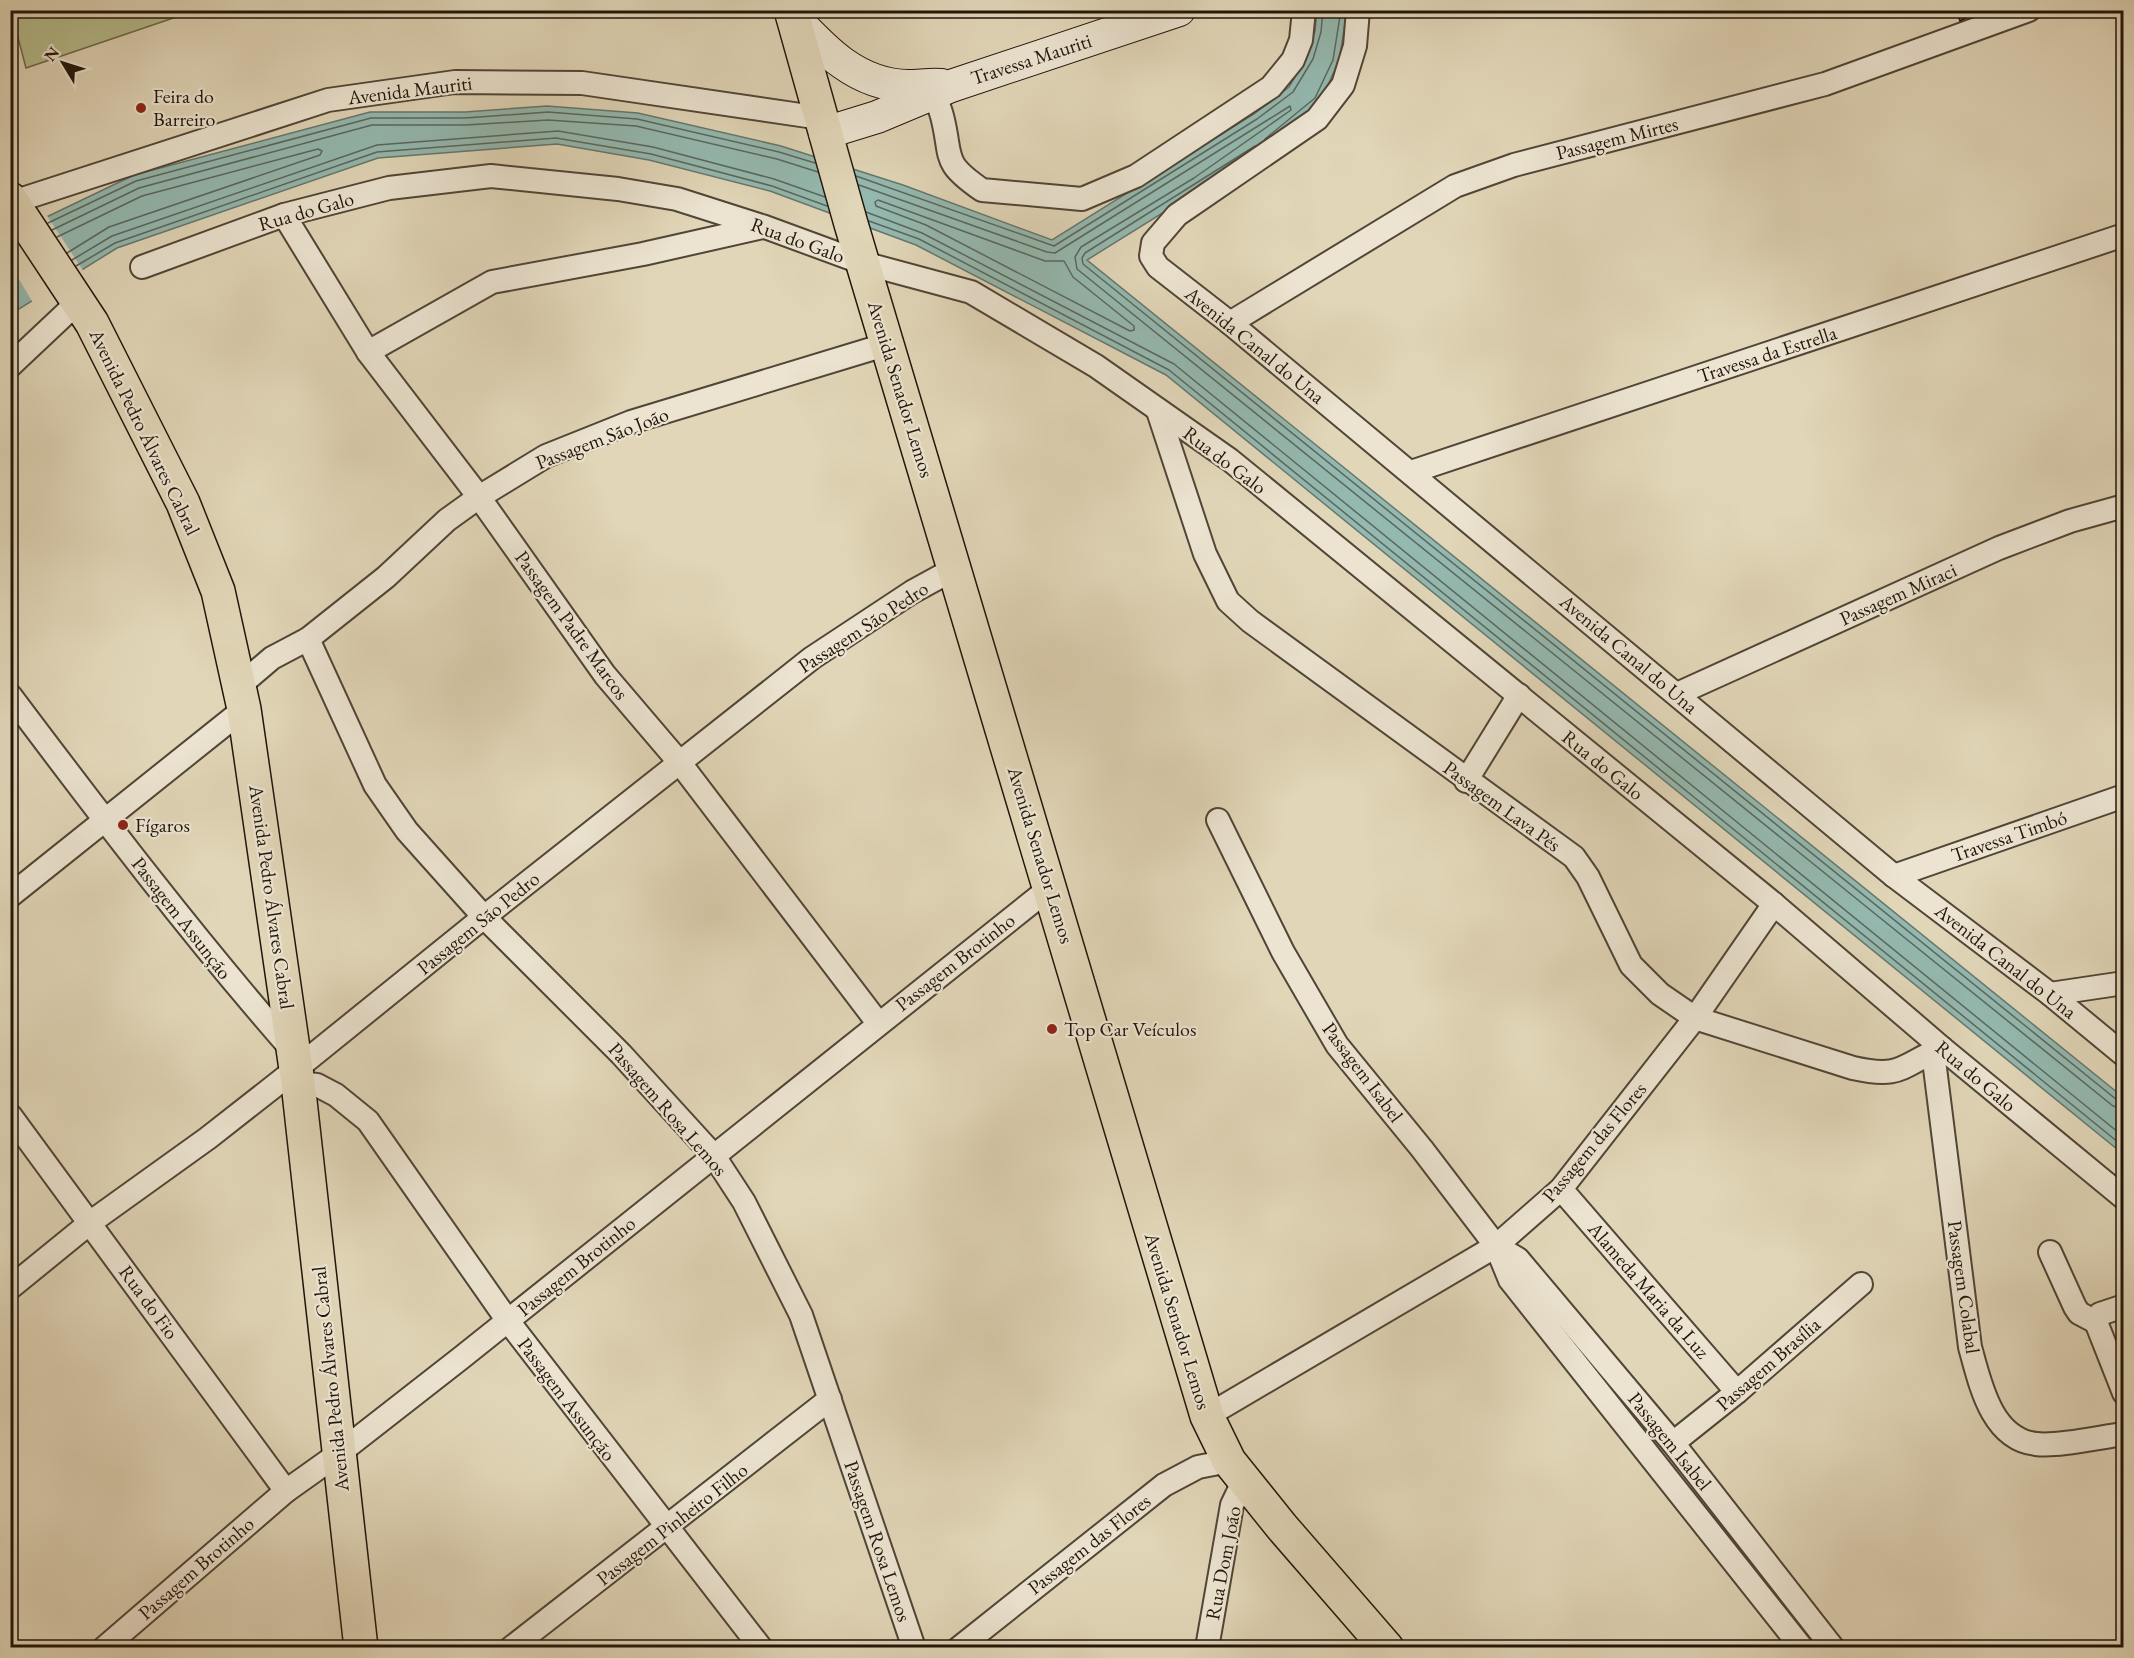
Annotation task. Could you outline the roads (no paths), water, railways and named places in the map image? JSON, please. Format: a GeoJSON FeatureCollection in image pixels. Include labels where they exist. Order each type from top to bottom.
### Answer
{"type":"FeatureCollection","features":[{"type":"Feature","properties":{"kind":"main road","name":"Travessa Mauriti"},"geometry":{"type":"LineString","coordinates":[[825,133],[877,117],[939,88],[1148,15],[1179,10]]}},
{"type":"Feature","properties":{"kind":"main road","name":"Travessa Mauriti"},"geometry":{"type":"LineString","coordinates":[[791,13],[825,50],[860,75],[908,86],[939,88]]}},
{"type":"Feature","properties":{"kind":"main road","name":"Avenida Senador Lemos"},"geometry":{"type":"LineString","coordinates":[[791,13],[851,224],[1051,887],[1207,1416],[1236,1470],[1387,1647]]}},
{"type":"Feature","properties":{"kind":"main road","name":"Avenida Pedro Álvares Cabral"},"geometry":{"type":"LineString","coordinates":[[14,204],[77,297],[183,503],[218,591],[241,698],[296,1068],[361,1647]]}},
{"type":"Feature","properties":{"kind":"street"},"geometry":{"type":"LineString","coordinates":[[939,88],[946,151],[954,167],[968,181],[982,190],[1082,199],[1136,176],[1271,87],[1293,60],[1301,40],[1304,10]]}},
{"type":"Feature","properties":{"kind":"street","name":"Avenida Canal do Una"},"geometry":{"type":"LineString","coordinates":[[1358,10],[1355,46],[1343,85],[1317,119],[1177,215],[1154,243],[1151,256],[1158,267],[1230,323],[1411,472],[1894,876],[2050,994],[2124,1055]]}},
{"type":"Feature","properties":{"kind":"street","name":"Passagem Mirtes"},"geometry":{"type":"LineString","coordinates":[[1230,323],[1455,186],[1514,165],[1825,84],[2029,10]]}},
{"type":"Feature","properties":{"kind":"street","name":"Avenida Mauriti"},"geometry":{"type":"LineString","coordinates":[[14,204],[328,100],[455,82],[582,83],[825,133]]}},
{"type":"Feature","properties":{"kind":"street","name":"Rua do Galo"},"geometry":{"type":"LineString","coordinates":[[142,267],[284,215],[390,188],[491,176],[618,189],[677,199],[765,227],[863,263],[971,292],[1096,366],[1230,460],[1774,904],[1938,1050],[2124,1198]]}},
{"type":"Feature","properties":{"kind":"street","name":"Passagem Padre Marcos"},"geometry":{"type":"LineString","coordinates":[[284,215],[368,352],[479,497],[605,675],[680,763],[878,1023]]}},
{"type":"Feature","properties":{"kind":"street"},"geometry":{"type":"LineString","coordinates":[[368,352],[492,282],[643,255],[765,227]]}},
{"type":"Feature","properties":{"kind":"street","name":"Travessa da Estrella"},"geometry":{"type":"LineString","coordinates":[[1411,472],[2124,235]]}},
{"type":"Feature","properties":{"kind":"street"},"geometry":{"type":"LineString","coordinates":[[10,366],[77,297]]}},
{"type":"Feature","properties":{"kind":"street","name":"Passagem São João"},"geometry":{"type":"LineString","coordinates":[[10,896],[104,821],[241,698],[272,658],[308,639],[386,577],[447,520],[479,497],[546,456],[631,422],[888,344]]}},
{"type":"Feature","properties":{"kind":"street","name":"Passagem Lava Pés"},"geometry":{"type":"LineString","coordinates":[[1158,411],[1205,554],[1228,601],[1250,621],[1466,781],[1574,857],[1588,877],[1631,964],[1660,994],[1695,1018],[1853,1068],[1880,1074],[1900,1070],[1938,1050]]}},
{"type":"Feature","properties":{"kind":"street","name":"Passagem Miraci"},"geometry":{"type":"LineString","coordinates":[[1677,694],[1999,548],[2070,520],[2124,506]]}},
{"type":"Feature","properties":{"kind":"street","name":"Passagem São Pedro"},"geometry":{"type":"LineString","coordinates":[[10,1288],[91,1222],[208,1138],[812,658],[912,592],[954,569]]}},
{"type":"Feature","properties":{"kind":"street","name":"Passagem Rosa Lemos"},"geometry":{"type":"LineString","coordinates":[[308,639],[381,794],[406,831],[484,917],[621,1054],[714,1156],[744,1202],[796,1305],[914,1647]]}},
{"type":"Feature","properties":{"kind":"street","name":"Passagem Assunção"},"geometry":{"type":"LineString","coordinates":[[10,695],[104,821],[232,982],[296,1068],[317,1085],[336,1095],[368,1121],[508,1321],[666,1529],[760,1647]]}},
{"type":"Feature","properties":{"kind":"street"},"geometry":{"type":"LineString","coordinates":[[1466,781],[1519,695]]}},
{"type":"Feature","properties":{"kind":"street","name":"Travessa Timbó"},"geometry":{"type":"LineString","coordinates":[[1894,876],[2124,796]]}},
{"type":"Feature","properties":{"kind":"street","name":"Passagem Isabel"},"geometry":{"type":"LineString","coordinates":[[1218,820],[1283,952],[1337,1045],[1422,1149],[1496,1246],[1510,1280],[1802,1647]]}},
{"type":"Feature","properties":{"kind":"street","name":"Passagem Brotinho"},"geometry":{"type":"LineString","coordinates":[[104,1647],[286,1491],[338,1454],[508,1321],[1051,887]]}},
{"type":"Feature","properties":{"kind":"street","name":"Passagem das Flores"},"geometry":{"type":"LineString","coordinates":[[1207,1416],[1496,1246],[1561,1189],[1695,1018],[1774,904]]}},
{"type":"Feature","properties":{"kind":"street"},"geometry":{"type":"LineString","coordinates":[[2050,994],[2124,982]]}},
{"type":"Feature","properties":{"kind":"street","name":"Passagem Colabal"},"geometry":{"type":"LineString","coordinates":[[1938,1050],[1970,1347],[1979,1379],[1998,1422],[2018,1440],[2037,1444],[2124,1434]]}},
{"type":"Feature","properties":{"kind":"street","name":"Rua do Fio"},"geometry":{"type":"LineString","coordinates":[[10,1115],[91,1222],[286,1491]]}},
{"type":"Feature","properties":{"kind":"street","name":"Alameda Maria da Luz"},"geometry":{"type":"LineString","coordinates":[[1561,1189],[1737,1392]]}},
{"type":"Feature","properties":{"kind":"street","name":"Passagem Isabel"},"geometry":{"type":"LineString","coordinates":[[1496,1246],[1518,1259],[1673,1443],[1833,1647]]}},
{"type":"Feature","properties":{"kind":"street"},"geometry":{"type":"LineString","coordinates":[[2050,1252],[2075,1307],[2079,1313],[2096,1322],[2124,1393]]}},
{"type":"Feature","properties":{"kind":"street","name":"Passagem Brasília"},"geometry":{"type":"LineString","coordinates":[[1673,1443],[1737,1392],[1861,1284]]}},
{"type":"Feature","properties":{"kind":"street"},"geometry":{"type":"LineString","coordinates":[[2096,1322],[2100,1314],[2124,1306]]}},
{"type":"Feature","properties":{"kind":"street","name":"Passagem Pinheiro Filho"},"geometry":{"type":"LineString","coordinates":[[512,1647],[830,1399]]}},
{"type":"Feature","properties":{"kind":"street","name":"Passagem das Flores"},"geometry":{"type":"LineString","coordinates":[[959,1647],[1164,1485],[1198,1467],[1236,1470]]}},
{"type":"Feature","properties":{"kind":"street","name":"Rua Dom João"},"geometry":{"type":"LineString","coordinates":[[1207,1647],[1236,1470]]}},
{"type":"Feature","properties":{"kind":"water"},"geometry":{"type":"Polygon","coordinates":[[[1317,11],[1347,11],[1339,61],[1320,102],[1296,123],[1201,189],[1087,260],[2123,1097],[2123,1154],[1166,375],[916,245],[770,191],[649,160],[557,144],[378,158],[117,248],[11,314],[11,234],[134,175],[370,112],[465,112],[547,106],[638,113],[781,146],[903,185],[1052,240],[1254,114],[1289,87],[1307,57],[1315,31],[1317,11]]]}},
{"type":"Feature","properties":{"kind":"place","name":"Feira do Barreiro"},"geometry":{"type":"Point","coordinates":[141,108]}},
{"type":"Feature","properties":{"kind":"place","name":"Fígaros"},"geometry":{"type":"Point","coordinates":[123,825]}},
{"type":"Feature","properties":{"kind":"place","name":"Top Car Veículos"},"geometry":{"type":"Point","coordinates":[1052,1029]}}]}
